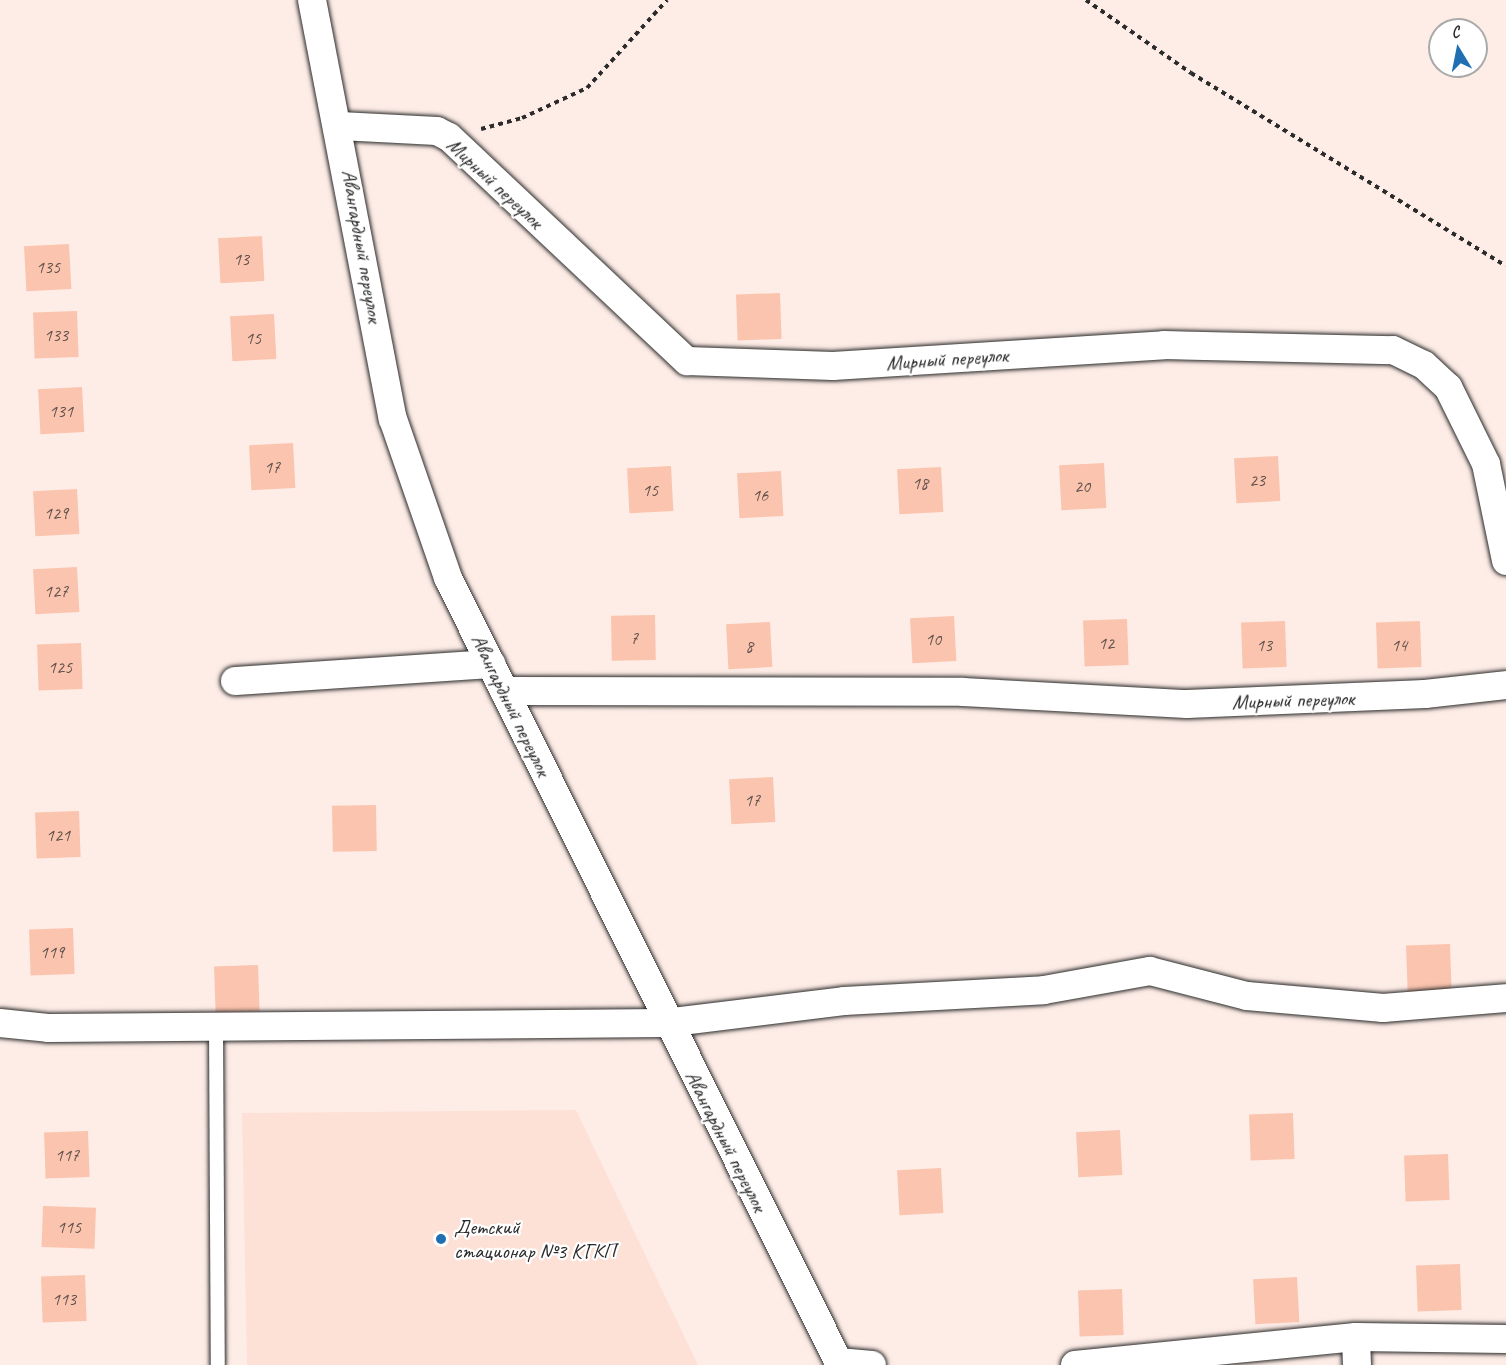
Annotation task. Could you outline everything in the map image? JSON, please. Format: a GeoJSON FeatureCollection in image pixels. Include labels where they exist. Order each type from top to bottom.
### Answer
{"type":"FeatureCollection","features":[{"type":"Feature","properties":{"kind":"street","name":"Авангардный переулок"},"geometry":{"type":"LineString","coordinates":[[312,0],[340,126],[393,419],[448,578],[665,1023],[839,1363]]}},
{"type":"Feature","properties":{"kind":"street","name":"Мирный переулок"},"geometry":{"type":"LineString","coordinates":[[340,126],[437,131],[449,137],[687,361],[833,366],[1164,345],[1393,350],[1424,365],[1448,387],[1486,464],[1506,561]]}},
{"type":"Feature","properties":{"kind":"street"},"geometry":{"type":"LineString","coordinates":[[235,681],[491,664]]}},
{"type":"Feature","properties":{"kind":"street","name":"Мирный переулок"},"geometry":{"type":"LineString","coordinates":[[504,691],[963,692],[1187,704],[1425,694],[1506,685]]}},
{"type":"Feature","properties":{"kind":"street"},"geometry":{"type":"LineString","coordinates":[[0,1023],[216,1026],[665,1023],[844,1001],[1044,990],[1150,971],[1247,996],[1383,1008],[1506,998]]}},
{"type":"Feature","properties":{"kind":"street"},"geometry":{"type":"LineString","coordinates":[[1356,1337],[1357,1365]]}},
{"type":"Feature","properties":{"kind":"street"},"geometry":{"type":"LineString","coordinates":[[1076,1365],[1356,1337],[1506,1339]]}},
{"type":"Feature","properties":{"kind":"street"},"geometry":{"type":"LineString","coordinates":[[839,1363],[872,1365]]}},
{"type":"Feature","properties":{"kind":"lane"},"geometry":{"type":"LineString","coordinates":[[216,1026],[218,1365]]}},
{"type":"Feature","properties":{"kind":"path"},"geometry":{"type":"LineString","coordinates":[[449,137],[522,118],[586,88],[667,0]]}},
{"type":"Feature","properties":{"kind":"path"},"geometry":{"type":"LineString","coordinates":[[1086,0],[1191,73],[1506,266]]}},
{"type":"Feature","properties":{"kind":"shaded area","name":"Детский стационар №3 КГКП"},"geometry":{"type":"Polygon","coordinates":[[[576,1110],[698,1365],[247,1365],[242,1113],[576,1110]]]}},
{"type":"Feature","properties":{"kind":"building"},"geometry":{"type":"Polygon","coordinates":[[[262,236],[264,281],[220,283],[218,238],[262,236]]]}},
{"type":"Feature","properties":{"kind":"building"},"geometry":{"type":"Polygon","coordinates":[[[69,244],[71,289],[26,291],[24,246],[69,244]]]}},
{"type":"Feature","properties":{"kind":"building"},"geometry":{"type":"Polygon","coordinates":[[[780,293],[782,339],[738,341],[736,295],[780,293]]]}},
{"type":"Feature","properties":{"kind":"building"},"geometry":{"type":"Polygon","coordinates":[[[77,311],[79,357],[35,359],[33,313],[77,311]]]}},
{"type":"Feature","properties":{"kind":"building"},"geometry":{"type":"Polygon","coordinates":[[[274,314],[276,359],[232,361],[230,316],[274,314]]]}},
{"type":"Feature","properties":{"kind":"building"},"geometry":{"type":"Polygon","coordinates":[[[82,387],[84,432],[40,434],[38,389],[82,387]]]}},
{"type":"Feature","properties":{"kind":"building"},"geometry":{"type":"Polygon","coordinates":[[[293,443],[295,488],[251,490],[249,445],[293,443]]]}},
{"type":"Feature","properties":{"kind":"building"},"geometry":{"type":"Polygon","coordinates":[[[1278,456],[1280,501],[1236,503],[1234,458],[1278,456]]]}},
{"type":"Feature","properties":{"kind":"building"},"geometry":{"type":"Polygon","coordinates":[[[1104,463],[1106,508],[1061,510],[1059,465],[1104,463]]]}},
{"type":"Feature","properties":{"kind":"building"},"geometry":{"type":"Polygon","coordinates":[[[671,466],[673,511],[629,513],[627,468],[671,466]]]}},
{"type":"Feature","properties":{"kind":"building"},"geometry":{"type":"Polygon","coordinates":[[[941,467],[943,512],[899,514],[897,469],[941,467]]]}},
{"type":"Feature","properties":{"kind":"building"},"geometry":{"type":"Polygon","coordinates":[[[781,471],[783,516],[739,518],[737,473],[781,471]]]}},
{"type":"Feature","properties":{"kind":"building"},"geometry":{"type":"Polygon","coordinates":[[[77,489],[79,534],[35,536],[33,491],[77,489]]]}},
{"type":"Feature","properties":{"kind":"building"},"geometry":{"type":"Polygon","coordinates":[[[77,567],[79,612],[35,614],[33,569],[77,567]]]}},
{"type":"Feature","properties":{"kind":"building"},"geometry":{"type":"Polygon","coordinates":[[[655,615],[656,660],[612,661],[611,616],[655,615]]]}},
{"type":"Feature","properties":{"kind":"building"},"geometry":{"type":"Polygon","coordinates":[[[954,616],[956,661],[912,663],[910,618],[954,616]]]}},
{"type":"Feature","properties":{"kind":"building"},"geometry":{"type":"Polygon","coordinates":[[[1127,619],[1129,665],[1085,667],[1083,621],[1127,619]]]}},
{"type":"Feature","properties":{"kind":"building"},"geometry":{"type":"Polygon","coordinates":[[[1285,621],[1287,667],[1243,669],[1241,623],[1285,621]]]}},
{"type":"Feature","properties":{"kind":"building"},"geometry":{"type":"Polygon","coordinates":[[[1420,621],[1422,667],[1378,669],[1376,623],[1420,621]]]}},
{"type":"Feature","properties":{"kind":"building"},"geometry":{"type":"Polygon","coordinates":[[[770,622],[772,667],[728,669],[726,624],[770,622]]]}},
{"type":"Feature","properties":{"kind":"building"},"geometry":{"type":"Polygon","coordinates":[[[81,643],[83,689],[39,691],[37,645],[81,643]]]}},
{"type":"Feature","properties":{"kind":"building"},"geometry":{"type":"Polygon","coordinates":[[[773,777],[775,822],[731,824],[729,779],[773,777]]]}},
{"type":"Feature","properties":{"kind":"building"},"geometry":{"type":"Polygon","coordinates":[[[376,805],[377,851],[333,852],[332,806],[376,805]]]}},
{"type":"Feature","properties":{"kind":"building"},"geometry":{"type":"Polygon","coordinates":[[[79,811],[81,857],[37,859],[35,813],[79,811]]]}},
{"type":"Feature","properties":{"kind":"building"},"geometry":{"type":"Polygon","coordinates":[[[73,928],[75,974],[31,976],[29,930],[73,928]]]}},
{"type":"Feature","properties":{"kind":"building"},"geometry":{"type":"Polygon","coordinates":[[[1450,944],[1452,990],[1408,992],[1406,946],[1450,944]]]}},
{"type":"Feature","properties":{"kind":"building"},"geometry":{"type":"Polygon","coordinates":[[[258,965],[260,1011],[216,1013],[214,967],[258,965]]]}},
{"type":"Feature","properties":{"kind":"building"},"geometry":{"type":"Polygon","coordinates":[[[1293,1113],[1295,1159],[1251,1161],[1249,1115],[1293,1113]]]}},
{"type":"Feature","properties":{"kind":"building"},"geometry":{"type":"Polygon","coordinates":[[[1120,1130],[1122,1175],[1078,1177],[1076,1132],[1120,1130]]]}},
{"type":"Feature","properties":{"kind":"building"},"geometry":{"type":"Polygon","coordinates":[[[88,1131],[90,1177],[46,1179],[44,1133],[88,1131]]]}},
{"type":"Feature","properties":{"kind":"building"},"geometry":{"type":"Polygon","coordinates":[[[1448,1154],[1450,1200],[1406,1202],[1404,1156],[1448,1154]]]}},
{"type":"Feature","properties":{"kind":"building"},"geometry":{"type":"Polygon","coordinates":[[[941,1168],[943,1213],[899,1215],[897,1170],[941,1168]]]}},
{"type":"Feature","properties":{"kind":"building"},"geometry":{"type":"Polygon","coordinates":[[[43,1206],[96,1208],[95,1249],[42,1247],[43,1206]]]}},
{"type":"Feature","properties":{"kind":"building"},"geometry":{"type":"Polygon","coordinates":[[[1460,1264],[1462,1310],[1418,1312],[1416,1266],[1460,1264]]]}},
{"type":"Feature","properties":{"kind":"building"},"geometry":{"type":"Polygon","coordinates":[[[85,1275],[87,1321],[43,1323],[41,1277],[85,1275]]]}},
{"type":"Feature","properties":{"kind":"building"},"geometry":{"type":"Polygon","coordinates":[[[1297,1277],[1299,1322],[1255,1324],[1253,1279],[1297,1277]]]}},
{"type":"Feature","properties":{"kind":"building"},"geometry":{"type":"Polygon","coordinates":[[[1122,1289],[1124,1335],[1080,1337],[1078,1291],[1122,1289]]]}},
{"type":"Feature","properties":{"kind":"place","name":"Детский стационар №3 КГКП"},"geometry":{"type":"Point","coordinates":[441,1239]}}]}
